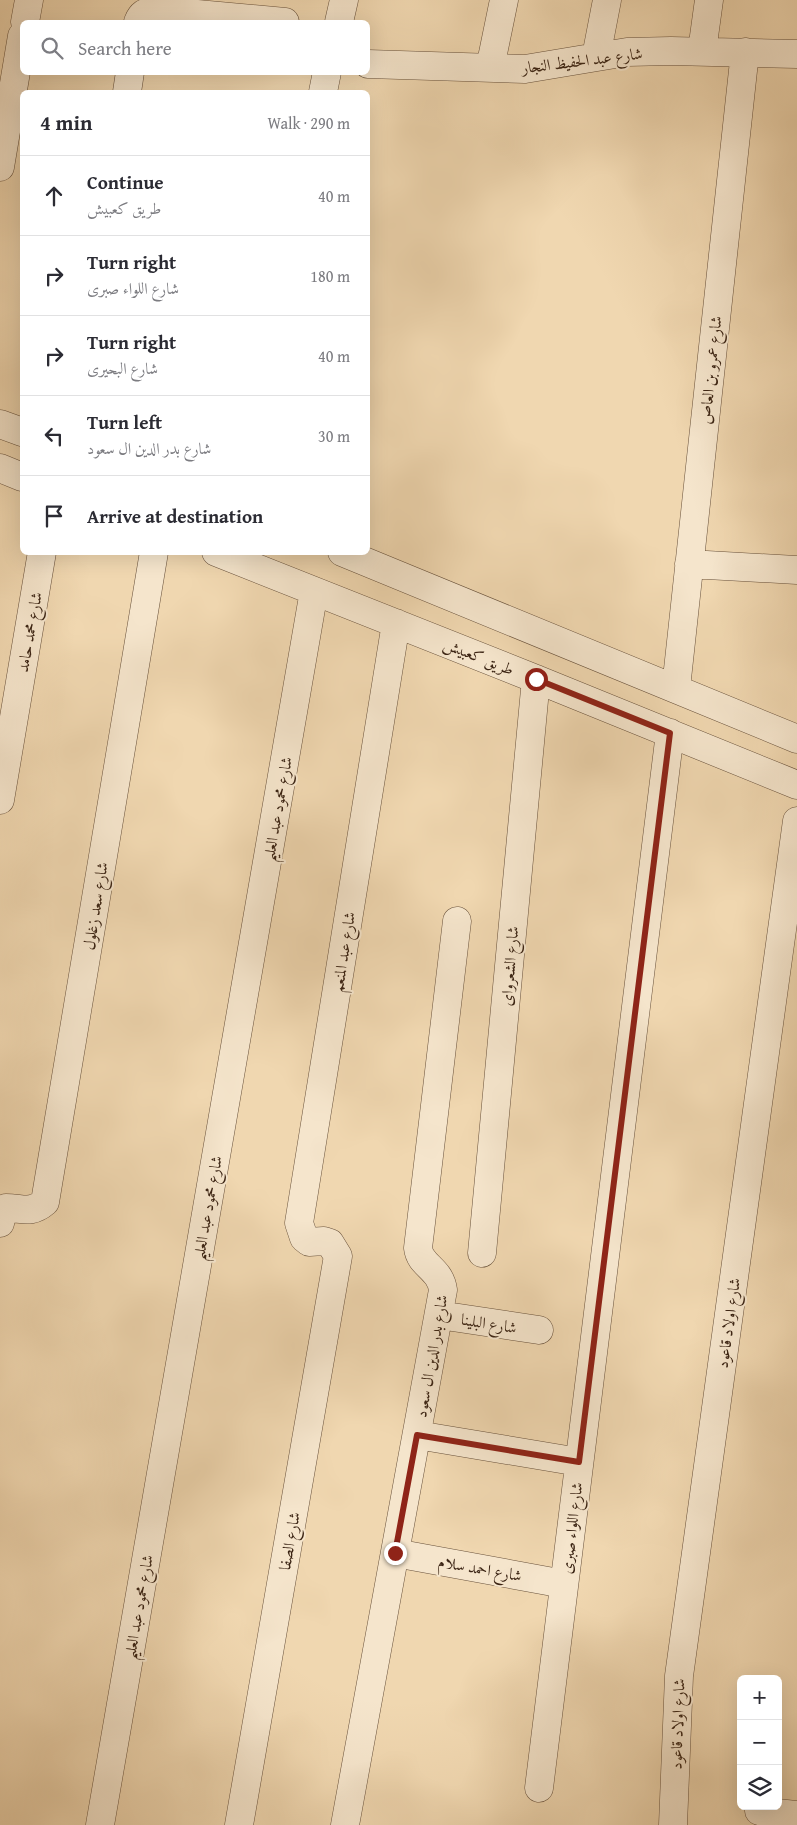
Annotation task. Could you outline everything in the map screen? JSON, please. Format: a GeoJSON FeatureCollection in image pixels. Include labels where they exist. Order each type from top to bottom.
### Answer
{"type":"FeatureCollection","features":[{"type":"Feature","properties":{"kind":"street"},"geometry":{"type":"LineString","coordinates":[[25,20],[29,0]]}},
{"type":"Feature","properties":{"kind":"street"},"geometry":{"type":"LineString","coordinates":[[339,20],[344,0]]}},
{"type":"Feature","properties":{"kind":"street"},"geometry":{"type":"LineString","coordinates":[[490,68],[504,0]]}},
{"type":"Feature","properties":{"kind":"street"},"geometry":{"type":"LineString","coordinates":[[596,57],[607,0]]}},
{"type":"Feature","properties":{"kind":"street"},"geometry":{"type":"LineString","coordinates":[[702,51],[709,0]]}},
{"type":"Feature","properties":{"kind":"street"},"geometry":{"type":"LineString","coordinates":[[139,20],[146,11],[188,6],[273,20]]}},
{"type":"Feature","properties":{"kind":"street"},"geometry":{"type":"LineString","coordinates":[[0,167],[20,48]]}},
{"type":"Feature","properties":{"kind":"street","name":"شارع عبد الحفيظ النجار"},"geometry":{"type":"LineString","coordinates":[[370,64],[525,69],[627,52],[702,51],[797,54]]}},
{"type":"Feature","properties":{"kind":"street","name":"شارع عمرو بن العاص"},"geometry":{"type":"LineString","coordinates":[[676,688],[744,52]]}},
{"type":"Feature","properties":{"kind":"street"},"geometry":{"type":"LineString","coordinates":[[127,90],[130,75]]}},
{"type":"Feature","properties":{"kind":"street"},"geometry":{"type":"LineString","coordinates":[[322,90],[326,75]]}},
{"type":"Feature","properties":{"kind":"street"},"geometry":{"type":"LineString","coordinates":[[0,424],[20,431]]}},
{"type":"Feature","properties":{"kind":"street"},"geometry":{"type":"LineString","coordinates":[[0,468],[20,476]]}},
{"type":"Feature","properties":{"kind":"street","name":"شارع محمد حامد"},"geometry":{"type":"LineString","coordinates":[[0,800],[41,555]]}},
{"type":"Feature","properties":{"kind":"street","name":"شارع سعد زغلول"},"geometry":{"type":"LineString","coordinates":[[0,1223],[2,1211],[6,1208],[30,1210],[38,1208],[45,1202],[153,555]]}},
{"type":"Feature","properties":{"kind":"street","name":"طريق كعبيش"},"geometry":{"type":"LineString","coordinates":[[224,555],[797,785]]}},
{"type":"Feature","properties":{"kind":"street"},"geometry":{"type":"LineString","coordinates":[[349,555],[797,739]]}},
{"type":"Feature","properties":{"kind":"street"},"geometry":{"type":"LineString","coordinates":[[689,564],[797,570]]}},
{"type":"Feature","properties":{"kind":"street","name":"شارع محمود عبد العليم"},"geometry":{"type":"LineString","coordinates":[[100,1825],[314,591]]}},
{"type":"Feature","properties":{"kind":"street","name":"شارع عبد المنعم"},"geometry":{"type":"LineString","coordinates":[[338,1256],[330,1243],[324,1241],[309,1242],[304,1238],[299,1222],[396,623]]}},
{"type":"Feature","properties":{"kind":"street","name":"شارع الشعرواى"},"geometry":{"type":"LineString","coordinates":[[482,1253],[536,679]]}},
{"type":"Feature","properties":{"kind":"street","name":"شارع اللواء صبرى"},"geometry":{"type":"LineString","coordinates":[[539,1788],[670,733]]}},
{"type":"Feature","properties":{"kind":"street","name":"شارع اولاد قاعود"},"geometry":{"type":"LineString","coordinates":[[673,1825],[679,1676],[797,821]]}},
{"type":"Feature","properties":{"kind":"street","name":"شارع بدر الدين ال سعود"},"geometry":{"type":"LineString","coordinates":[[346,1825],[443,1290],[438,1274],[421,1258],[418,1248],[457,921]]}},
{"type":"Feature","properties":{"kind":"street","name":"شارع الصفا"},"geometry":{"type":"LineString","coordinates":[[240,1825],[338,1256]]}},
{"type":"Feature","properties":{"kind":"street","name":"شارع البلينا"},"geometry":{"type":"LineString","coordinates":[[439,1315],[539,1330]]}},
{"type":"Feature","properties":{"kind":"street"},"geometry":{"type":"LineString","coordinates":[[417,1435],[579,1462]]}},
{"type":"Feature","properties":{"kind":"street","name":"شارع احمد سلام"},"geometry":{"type":"LineString","coordinates":[[395,1553],[564,1584]]}},
{"type":"Feature","properties":{"kind":"street"},"geometry":{"type":"LineString","coordinates":[[759,1811],[797,1815]]}},
{"type":"Feature","properties":{"kind":"route"},"geometry":{"type":"LineString","coordinates":[[395,1553],[417,1435],[579,1462],[670,733],[536,679]]}}]}
